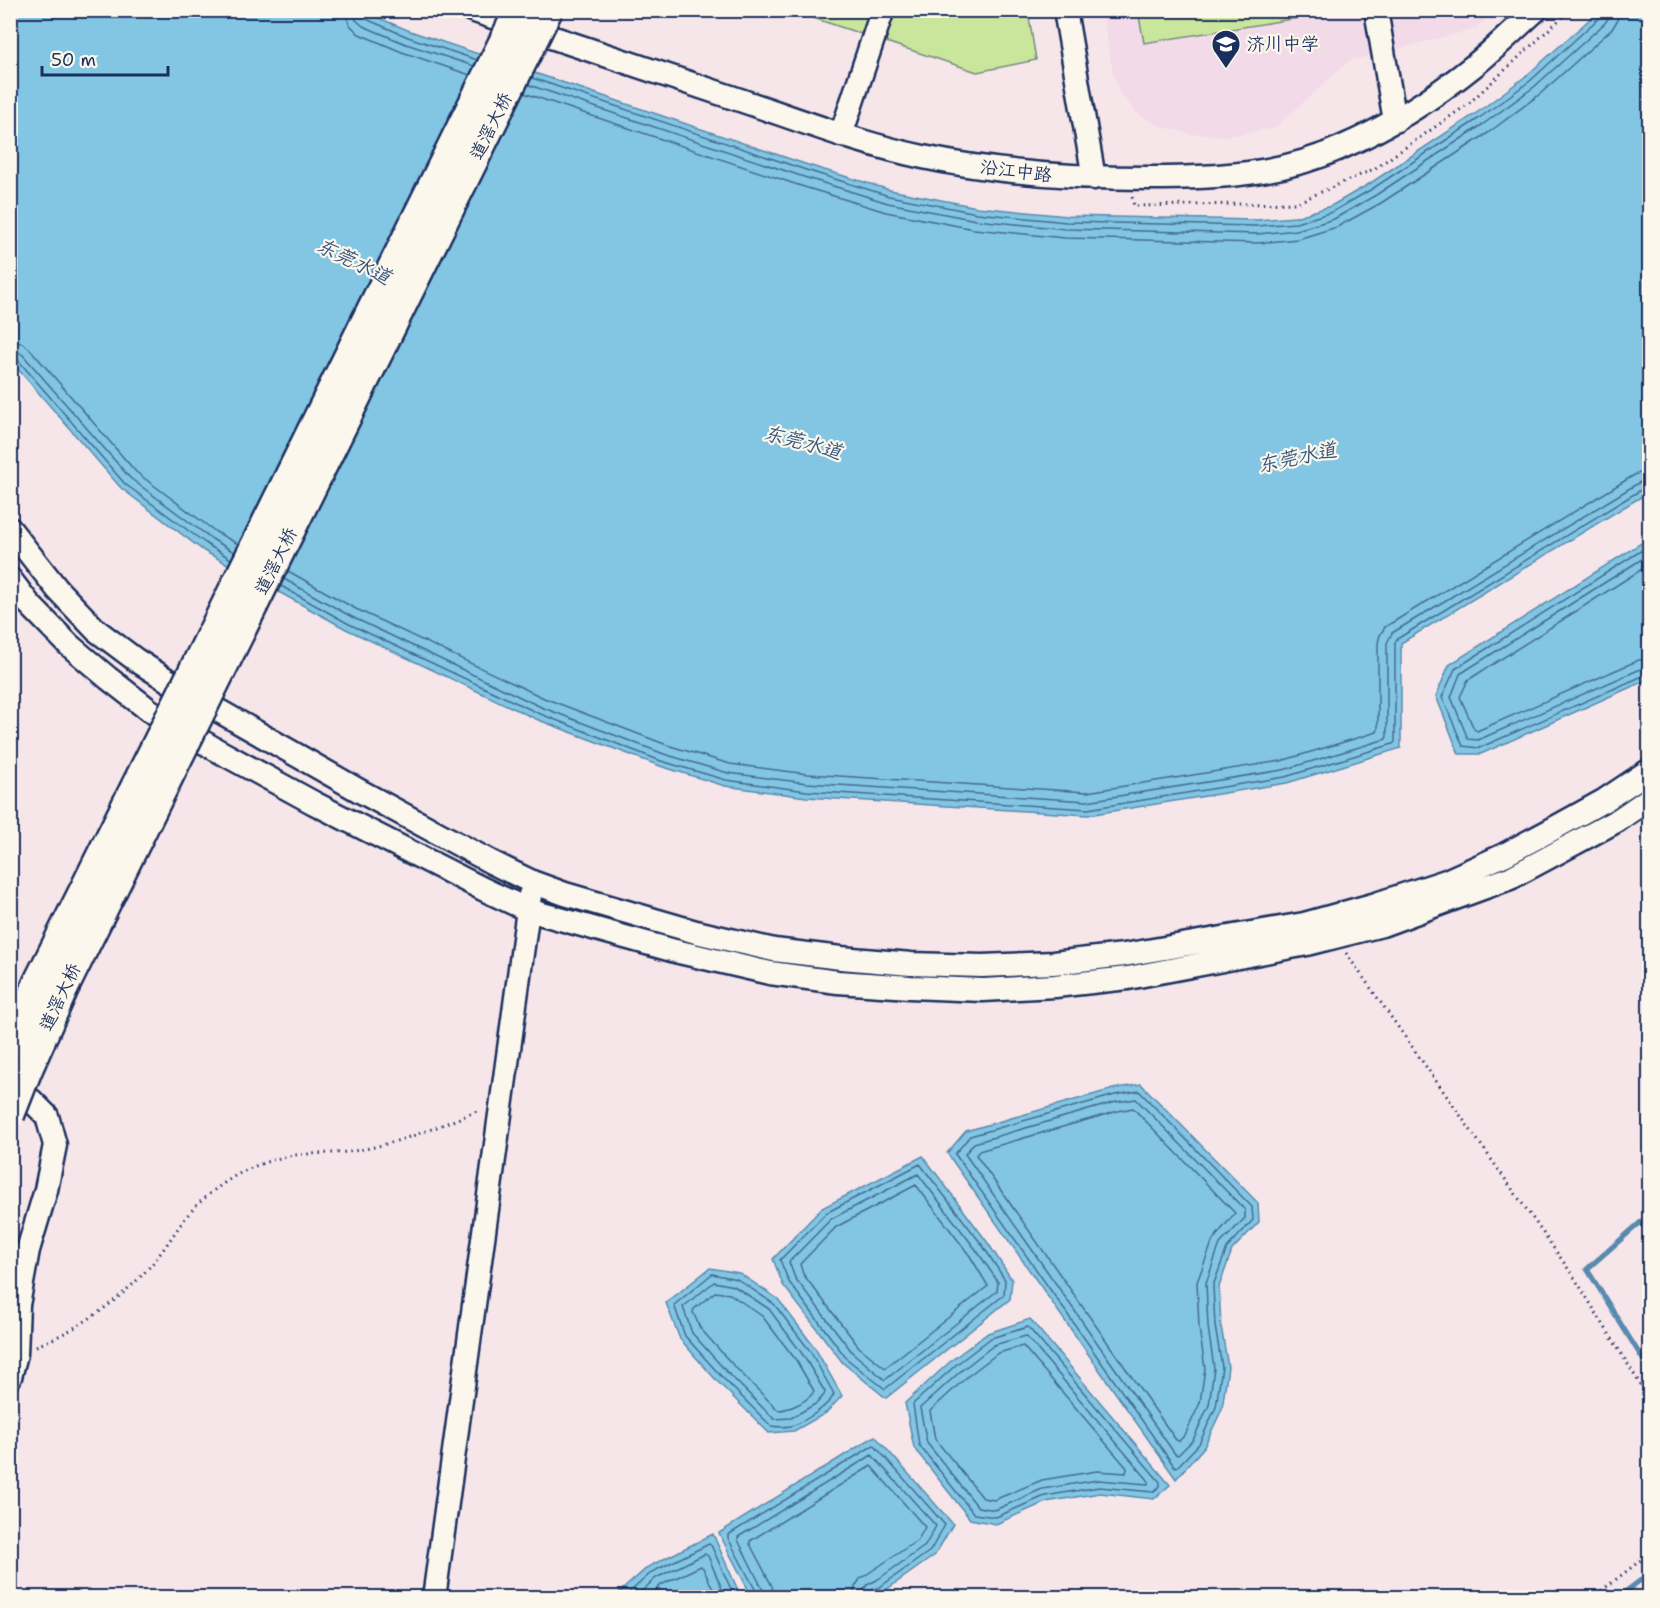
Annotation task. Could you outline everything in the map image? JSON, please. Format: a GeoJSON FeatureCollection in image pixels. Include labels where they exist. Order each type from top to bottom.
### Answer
{"type":"FeatureCollection","features":[{"type":"Feature","properties":{"kind":"main road","name":"道滘大桥"},"geometry":{"type":"LineString","coordinates":[[10,1046],[38,982],[519,10]]}},
{"type":"Feature","properties":{"kind":"main road","name":"道滘大桥"},"geometry":{"type":"LineString","coordinates":[[10,1115],[63,990],[548,10]]}},
{"type":"Feature","properties":{"kind":"street","name":"沿江中路"},"geometry":{"type":"LineString","coordinates":[[472,10],[841,135],[909,154],[961,165],[1012,172],[1094,178],[1207,177],[1251,172],[1295,164],[1339,149],[1395,120],[1475,64],[1536,10]]}},
{"type":"Feature","properties":{"kind":"street"},"geometry":{"type":"LineString","coordinates":[[1065,10],[1094,178]]}},
{"type":"Feature","properties":{"kind":"street"},"geometry":{"type":"LineString","coordinates":[[1377,10],[1395,120]]}},
{"type":"Feature","properties":{"kind":"street"},"geometry":{"type":"LineString","coordinates":[[841,135],[882,12]]}},
{"type":"Feature","properties":{"kind":"street"},"geometry":{"type":"LineString","coordinates":[[10,529],[58,590],[96,630],[136,660],[191,695],[358,790],[532,882],[565,894],[696,932],[774,950],[912,964],[982,966],[1053,963],[1124,955],[1304,924],[1446,881],[1504,855],[1605,800],[1650,770]]}},
{"type":"Feature","properties":{"kind":"street"},"geometry":{"type":"LineString","coordinates":[[10,579],[29,604],[69,645],[149,710],[314,803],[528,910],[675,951],[770,973],[838,982],[983,990],[1055,986],[1128,978],[1307,944],[1382,925],[1510,878],[1618,820],[1650,798]]}},
{"type":"Feature","properties":{"kind":"street"},"geometry":{"type":"LineString","coordinates":[[434,1598],[532,882]]}},
{"type":"Feature","properties":{"kind":"street"},"geometry":{"type":"LineString","coordinates":[[10,1092],[31,1100],[47,1116],[55,1145],[46,1190],[28,1250],[18,1305],[16,1354],[10,1377]]}},
{"type":"Feature","properties":{"kind":"path"},"geometry":{"type":"LineString","coordinates":[[1335,937],[1574,1277],[1650,1400]]}},
{"type":"Feature","properties":{"kind":"path"},"geometry":{"type":"LineString","coordinates":[[16,1354],[52,1340],[77,1326],[117,1298],[145,1272],[170,1242],[187,1216],[209,1194],[235,1176],[264,1163],[295,1155],[382,1145],[502,1102]]}},
{"type":"Feature","properties":{"kind":"path"},"geometry":{"type":"LineString","coordinates":[[1592,1598],[1650,1553]]}},
{"type":"Feature","properties":{"kind":"shaded area","name":"济川中学"},"geometry":{"type":"Polygon","coordinates":[[[1102,11],[1495,11],[1475,29],[1349,61],[1275,128],[1229,136],[1191,134],[1160,126],[1137,113],[1121,95],[1114,78],[1102,11]]]}},
{"type":"Feature","properties":{"kind":"green space"},"geometry":{"type":"Polygon","coordinates":[[[1310,10],[1311,16],[1144,43],[1138,11],[1310,10]]]}},
{"type":"Feature","properties":{"kind":"green space"},"geometry":{"type":"Polygon","coordinates":[[[792,11],[1028,11],[1036,60],[977,72],[792,11]]]}},
{"type":"Feature","properties":{"kind":"water","name":"东莞水道"},"geometry":{"type":"Polygon","coordinates":[[[10,11],[362,11],[410,31],[808,165],[890,190],[977,207],[1067,216],[1257,220],[1295,217],[1331,206],[1369,184],[1475,114],[1526,76],[1599,11],[1649,11],[1649,492],[1401,643],[1401,748],[1287,783],[1088,815],[806,797],[725,786],[660,766],[536,719],[346,629],[204,551],[121,488],[11,361],[10,11]]]}},
{"type":"Feature","properties":{"kind":"water"},"geometry":{"type":"Polygon","coordinates":[[[1649,538],[1649,679],[1481,754],[1459,754],[1436,696],[1449,665],[1649,538]]]}},
{"type":"Feature","properties":{"kind":"water"},"geometry":{"type":"Polygon","coordinates":[[[1141,1084],[1258,1203],[1259,1222],[1232,1250],[1219,1287],[1221,1326],[1228,1367],[1222,1409],[1204,1447],[1176,1479],[947,1153],[966,1131],[1113,1089],[1141,1084]]]}},
{"type":"Feature","properties":{"kind":"water"},"geometry":{"type":"Polygon","coordinates":[[[923,1156],[988,1243],[1012,1280],[1010,1299],[886,1398],[843,1363],[783,1285],[773,1259],[822,1208],[923,1156]]]}},
{"type":"Feature","properties":{"kind":"water"},"geometry":{"type":"Polygon","coordinates":[[[710,1268],[739,1273],[778,1299],[815,1348],[842,1396],[826,1413],[794,1431],[769,1433],[716,1380],[680,1339],[666,1303],[710,1268]]]}},
{"type":"Feature","properties":{"kind":"water"},"geometry":{"type":"Polygon","coordinates":[[[1030,1319],[1170,1485],[1154,1499],[1100,1493],[1046,1502],[996,1524],[970,1519],[914,1448],[905,1403],[953,1359],[988,1333],[1030,1319]]]}},
{"type":"Feature","properties":{"kind":"water"},"geometry":{"type":"Polygon","coordinates":[[[875,1436],[953,1524],[935,1555],[883,1592],[869,1597],[752,1597],[719,1533],[875,1436]]]}},
{"type":"Feature","properties":{"kind":"water"},"geometry":{"type":"Polygon","coordinates":[[[713,1534],[741,1597],[614,1597],[648,1567],[713,1534]]]}},
{"type":"Feature","properties":{"kind":"waterway"},"geometry":{"type":"LineString","coordinates":[[1650,1214],[1587,1269],[1650,1371]]}},
{"type":"Feature","properties":{"kind":"waterway"},"geometry":{"type":"LineString","coordinates":[[1617,1598],[1650,1573]]}},
{"type":"Feature","properties":{"kind":"place","name":"济川中学"},"geometry":{"type":"Point","coordinates":[1226,70]}}]}
